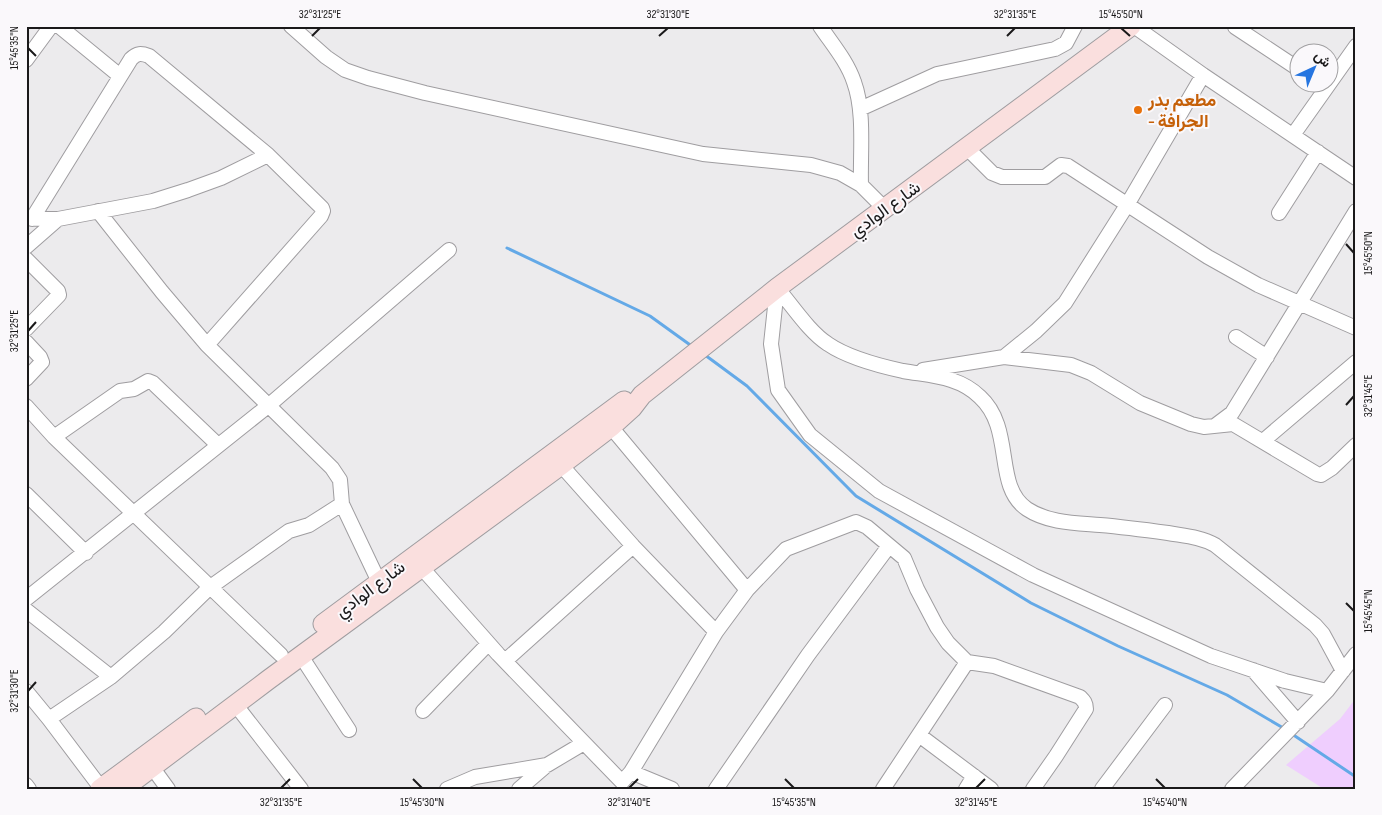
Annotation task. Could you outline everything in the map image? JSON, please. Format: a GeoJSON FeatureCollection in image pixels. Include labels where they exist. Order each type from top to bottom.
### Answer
{"type":"FeatureCollection","features":[{"type":"Feature","properties":{"kind":"main road","name":"شارع الوادي"},"geometry":{"type":"LineString","coordinates":[[123,789],[235,704],[561,465],[611,427],[632,408],[642,395],[777,288],[1132,26]]}},
{"type":"Feature","properties":{"kind":"main road","name":"شارع الوادي"},"geometry":{"type":"LineString","coordinates":[[101,788],[625,400],[642,395]]}},
{"type":"Feature","properties":{"kind":"street"},"geometry":{"type":"LineString","coordinates":[[26,60],[51,26]]}},
{"type":"Feature","properties":{"kind":"street"},"geometry":{"type":"LineString","coordinates":[[59,26],[120,76]]}},
{"type":"Feature","properties":{"kind":"street"},"geometry":{"type":"LineString","coordinates":[[291,26],[326,57],[345,70],[368,78],[424,93],[703,154],[811,165],[840,173],[861,185],[885,209]]}},
{"type":"Feature","properties":{"kind":"street"},"geometry":{"type":"LineString","coordinates":[[820,26],[844,61],[855,82],[860,109],[861,185]]}},
{"type":"Feature","properties":{"kind":"street"},"geometry":{"type":"LineString","coordinates":[[860,109],[937,74],[1054,49],[1066,43],[1075,26]]}},
{"type":"Feature","properties":{"kind":"street"},"geometry":{"type":"LineString","coordinates":[[1132,26],[1203,76],[1356,178]]}},
{"type":"Feature","properties":{"kind":"street"},"geometry":{"type":"LineString","coordinates":[[1235,27],[1290,63]]}},
{"type":"Feature","properties":{"kind":"street"},"geometry":{"type":"LineString","coordinates":[[1340,64],[1356,46]]}},
{"type":"Feature","properties":{"kind":"street"},"geometry":{"type":"LineString","coordinates":[[29,218],[131,59],[136,54],[142,53],[149,56],[268,155],[320,204],[323,211],[207,345]]}},
{"type":"Feature","properties":{"kind":"street"},"geometry":{"type":"LineString","coordinates":[[1004,358],[1065,303],[1127,205],[1203,76]]}},
{"type":"Feature","properties":{"kind":"street"},"geometry":{"type":"LineString","coordinates":[[1294,135],[1318,92]]}},
{"type":"Feature","properties":{"kind":"street"},"geometry":{"type":"LineString","coordinates":[[967,148],[992,173],[1002,177],[1045,177],[1061,165],[1068,166],[1208,257],[1258,285],[1356,328]]}},
{"type":"Feature","properties":{"kind":"street"},"geometry":{"type":"LineString","coordinates":[[1279,213],[1318,152]]}},
{"type":"Feature","properties":{"kind":"street"},"geometry":{"type":"LineString","coordinates":[[29,218],[58,219],[153,201],[221,178],[268,155]]}},
{"type":"Feature","properties":{"kind":"street"},"geometry":{"type":"LineString","coordinates":[[98,211],[207,345],[332,468],[340,480],[342,504],[379,582]]}},
{"type":"Feature","properties":{"kind":"street"},"geometry":{"type":"LineString","coordinates":[[1214,427],[1232,413],[1356,212]]}},
{"type":"Feature","properties":{"kind":"street"},"geometry":{"type":"LineString","coordinates":[[26,248],[58,219]]}},
{"type":"Feature","properties":{"kind":"street"},"geometry":{"type":"LineString","coordinates":[[26,599],[268,406],[449,250]]}},
{"type":"Feature","properties":{"kind":"street"},"geometry":{"type":"LineString","coordinates":[[26,259],[58,291],[59,295],[26,328]]}},
{"type":"Feature","properties":{"kind":"street"},"geometry":{"type":"LineString","coordinates":[[777,288],[815,333],[827,344],[842,351],[900,370],[954,379],[968,386],[985,401],[996,419],[1002,438],[1007,478],[1012,492],[1017,500],[1027,509],[1062,522],[1148,530],[1205,540],[1215,545],[1315,625],[1323,634],[1343,671]]}},
{"type":"Feature","properties":{"kind":"street"},"geometry":{"type":"LineString","coordinates":[[777,288],[771,344],[778,390],[810,435],[880,491],[1033,575],[1211,656],[1285,681],[1327,691]]}},
{"type":"Feature","properties":{"kind":"street"},"geometry":{"type":"LineString","coordinates":[[1236,337],[1267,357]]}},
{"type":"Feature","properties":{"kind":"street"},"geometry":{"type":"LineString","coordinates":[[26,342],[40,357],[42,362],[26,379]]}},
{"type":"Feature","properties":{"kind":"street"},"geometry":{"type":"LineString","coordinates":[[900,370],[923,370],[1004,358],[1071,365],[1091,373],[1140,403],[1191,424],[1204,427],[1233,424],[1321,475],[1332,468],[1356,445]]}},
{"type":"Feature","properties":{"kind":"street"},"geometry":{"type":"LineString","coordinates":[[1263,441],[1356,362]]}},
{"type":"Feature","properties":{"kind":"street"},"geometry":{"type":"LineString","coordinates":[[54,437],[120,391],[134,389],[148,382],[153,383],[218,445]]}},
{"type":"Feature","properties":{"kind":"street"},"geometry":{"type":"LineString","coordinates":[[26,406],[54,437],[280,655]]}},
{"type":"Feature","properties":{"kind":"street"},"geometry":{"type":"LineString","coordinates":[[611,427],[746,590]]}},
{"type":"Feature","properties":{"kind":"street"},"geometry":{"type":"LineString","coordinates":[[561,465],[633,546],[716,632]]}},
{"type":"Feature","properties":{"kind":"street"},"geometry":{"type":"LineString","coordinates":[[26,494],[86,552]]}},
{"type":"Feature","properties":{"kind":"street"},"geometry":{"type":"LineString","coordinates":[[49,719],[112,677],[164,632],[210,588],[274,541],[289,531],[309,525],[342,504]]}},
{"type":"Feature","properties":{"kind":"street"},"geometry":{"type":"LineString","coordinates":[[627,781],[716,632],[746,590],[786,549],[856,522],[867,527],[904,558],[917,589],[937,627],[948,643],[968,662],[994,666],[1080,697],[1086,705],[1086,710],[1033,789]]}},
{"type":"Feature","properties":{"kind":"street"},"geometry":{"type":"LineString","coordinates":[[505,661],[633,546]]}},
{"type":"Feature","properties":{"kind":"street"},"geometry":{"type":"LineString","coordinates":[[716,789],[808,655],[889,546]]}},
{"type":"Feature","properties":{"kind":"street"},"geometry":{"type":"LineString","coordinates":[[422,568],[488,644],[584,743],[627,781],[672,789]]}},
{"type":"Feature","properties":{"kind":"street"},"geometry":{"type":"LineString","coordinates":[[26,610],[112,677]]}},
{"type":"Feature","properties":{"kind":"street"},"geometry":{"type":"LineString","coordinates":[[423,711],[488,644]]}},
{"type":"Feature","properties":{"kind":"street"},"geometry":{"type":"LineString","coordinates":[[1232,789],[1327,691],[1356,654]]}},
{"type":"Feature","properties":{"kind":"street"},"geometry":{"type":"LineString","coordinates":[[301,656],[349,730]]}},
{"type":"Feature","properties":{"kind":"street"},"geometry":{"type":"LineString","coordinates":[[882,789],[968,662]]}},
{"type":"Feature","properties":{"kind":"street"},"geometry":{"type":"LineString","coordinates":[[1252,670],[1298,722]]}},
{"type":"Feature","properties":{"kind":"street"},"geometry":{"type":"LineString","coordinates":[[26,691],[101,788]]}},
{"type":"Feature","properties":{"kind":"street"},"geometry":{"type":"LineString","coordinates":[[235,704],[301,789]]}},
{"type":"Feature","properties":{"kind":"street"},"geometry":{"type":"LineString","coordinates":[[1102,789],[1165,705]]}},
{"type":"Feature","properties":{"kind":"street"},"geometry":{"type":"LineString","coordinates":[[919,734],[991,789]]}},
{"type":"Feature","properties":{"kind":"street"},"geometry":{"type":"LineString","coordinates":[[519,789],[547,765],[584,743]]}},
{"type":"Feature","properties":{"kind":"street"},"geometry":{"type":"LineString","coordinates":[[447,789],[475,777],[547,765]]}},
{"type":"Feature","properties":{"kind":"street"},"geometry":{"type":"LineString","coordinates":[[152,767],[168,789]]}},
{"type":"Feature","properties":{"kind":"street"},"geometry":{"type":"LineString","coordinates":[[966,789],[974,776]]}},
{"type":"Feature","properties":{"kind":"street"},"geometry":{"type":"LineString","coordinates":[[26,785],[29,789]]}},
{"type":"Feature","properties":{"kind":"shaded area"},"geometry":{"type":"Polygon","coordinates":[[[1356,698],[1356,789],[1324,789],[1286,765],[1340,719],[1356,698]]]}},
{"type":"Feature","properties":{"kind":"waterway"},"geometry":{"type":"LineString","coordinates":[[507,248],[650,316],[693,347]]}},
{"type":"Feature","properties":{"kind":"waterway"},"geometry":{"type":"LineString","coordinates":[[705,355],[747,386],[856,496],[1031,603],[1118,646],[1227,695],[1285,729]]}},
{"type":"Feature","properties":{"kind":"waterway"},"geometry":{"type":"LineString","coordinates":[[1292,734],[1356,777]]}},
{"type":"Feature","properties":{"kind":"place","name":"مطعم بدر - الجرافة"},"geometry":{"type":"Point","coordinates":[1138,110]}}]}
